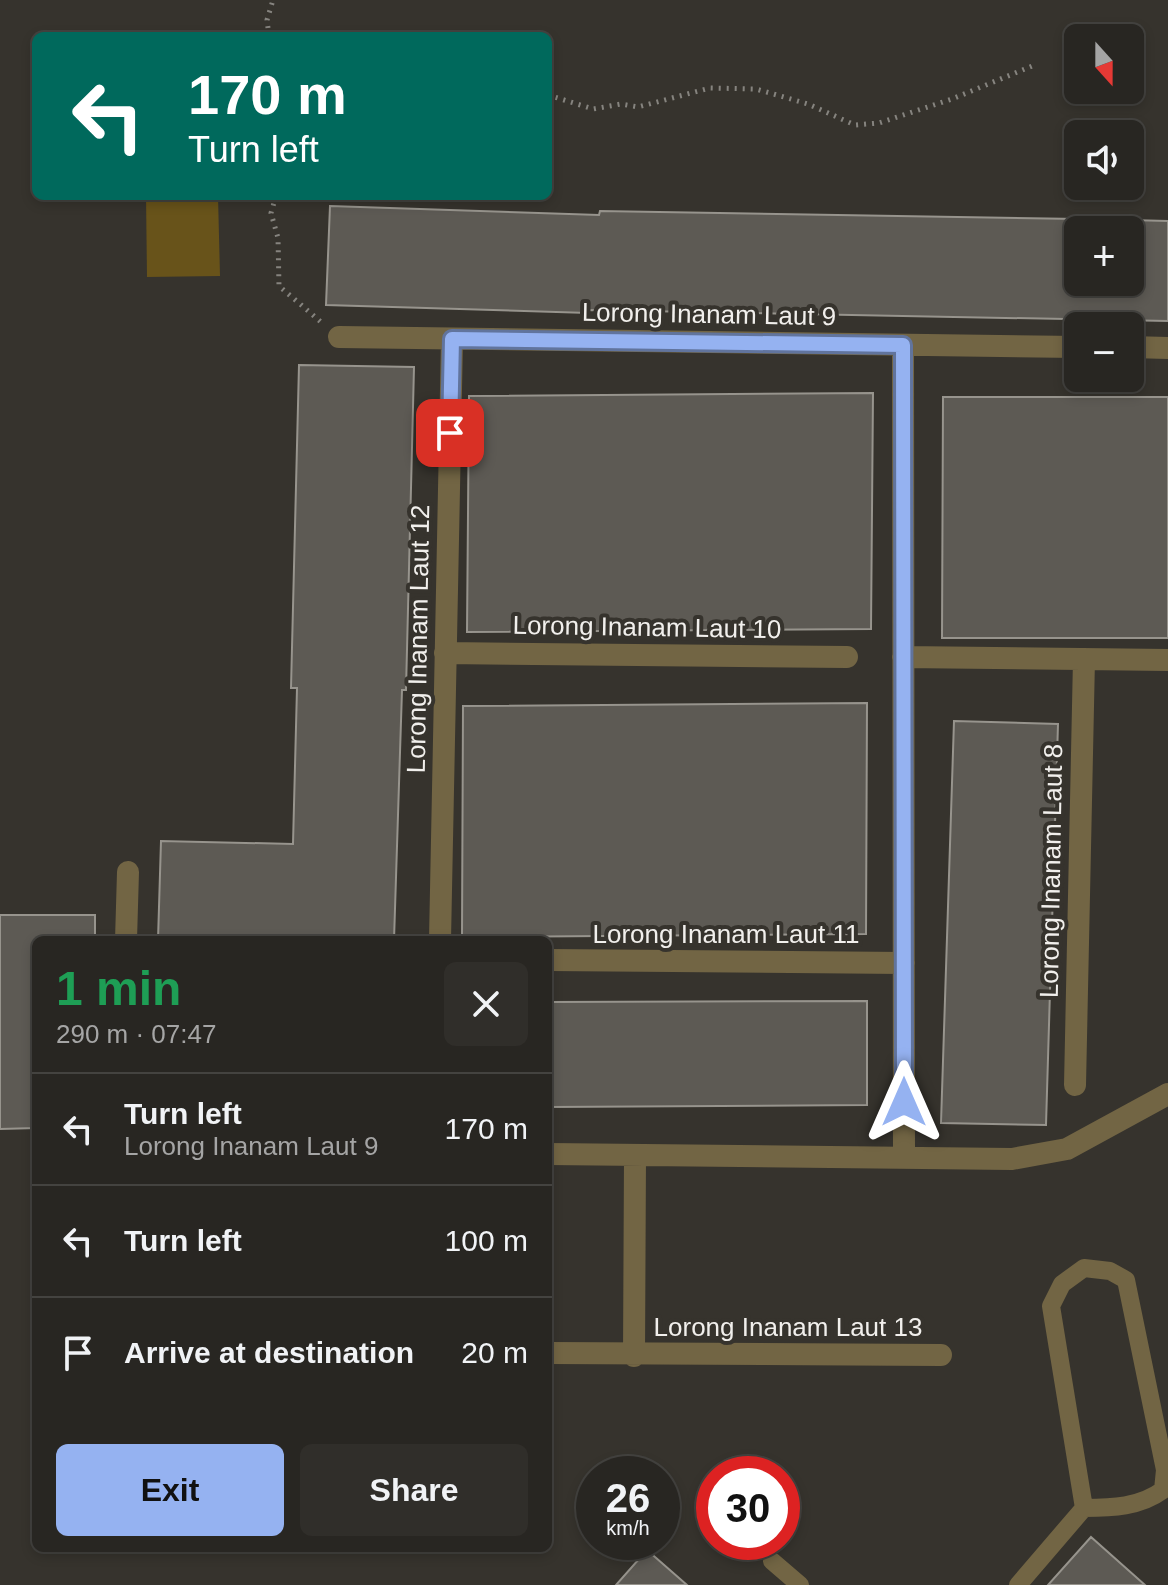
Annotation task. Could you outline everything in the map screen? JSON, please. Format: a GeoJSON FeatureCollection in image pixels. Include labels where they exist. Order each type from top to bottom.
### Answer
{"type":"FeatureCollection","features":[{"type":"Feature","properties":{"kind":"street","name":"Lorong Inanam Laut 9"},"geometry":{"type":"LineString","coordinates":[[339,337],[1064,347]]}},
{"type":"Feature","properties":{"kind":"street","name":"Lorong Inanam Laut 12"},"geometry":{"type":"LineString","coordinates":[[440,936],[452,339]]}},
{"type":"Feature","properties":{"kind":"street"},"geometry":{"type":"LineString","coordinates":[[903,345],[904,1157]]}},
{"type":"Feature","properties":{"kind":"street"},"geometry":{"type":"LineString","coordinates":[[1144,347],[1168,348]]}},
{"type":"Feature","properties":{"kind":"street","name":"Lorong Inanam Laut 10"},"geometry":{"type":"LineString","coordinates":[[445,653],[847,657]]}},
{"type":"Feature","properties":{"kind":"street"},"geometry":{"type":"LineString","coordinates":[[903,657],[1168,660]]}},
{"type":"Feature","properties":{"kind":"street","name":"Lorong Inanam Laut 8"},"geometry":{"type":"LineString","coordinates":[[1075,1085],[1084,659]]}},
{"type":"Feature","properties":{"kind":"street"},"geometry":{"type":"LineString","coordinates":[[126,936],[128,872]]}},
{"type":"Feature","properties":{"kind":"street","name":"Lorong Inanam Laut 11"},"geometry":{"type":"LineString","coordinates":[[552,960],[904,963]]}},
{"type":"Feature","properties":{"kind":"street"},"geometry":{"type":"LineString","coordinates":[[552,1154],[1012,1159],[1067,1149],[1168,1094]]}},
{"type":"Feature","properties":{"kind":"street","name":"Lorong Inanam Laut 13"},"geometry":{"type":"LineString","coordinates":[[634,1356],[635,1157]]}},
{"type":"Feature","properties":{"kind":"street","name":"Lorong Inanam Laut 13"},"geometry":{"type":"LineString","coordinates":[[552,1353],[634,1356],[941,1355]]}},
{"type":"Feature","properties":{"kind":"lane"},"geometry":{"type":"LineString","coordinates":[[1018,1585],[1084,1508],[1116,1508],[1151,1498],[1163,1490],[1165,1470],[1126,1280],[1110,1271],[1084,1268],[1062,1284],[1051,1306],[1084,1508]]}},
{"type":"Feature","properties":{"kind":"lane"},"geometry":{"type":"LineString","coordinates":[[772,1561],[800,1585]]}},
{"type":"Feature","properties":{"kind":"path"},"geometry":{"type":"LineString","coordinates":[[268,32],[267,20],[273,0]]}},
{"type":"Feature","properties":{"kind":"path"},"geometry":{"type":"LineString","coordinates":[[552,96],[593,109],[621,104],[638,107],[710,88],[756,89],[808,104],[855,125],[879,123],[952,99],[1037,64]]}},
{"type":"Feature","properties":{"kind":"path"},"geometry":{"type":"LineString","coordinates":[[275,200],[271,213],[278,238],[279,286],[339,337]]}},
{"type":"Feature","properties":{"kind":"shaded area"},"geometry":{"type":"Polygon","coordinates":[[[146,200],[218,200],[220,276],[147,277],[146,200]]]}},
{"type":"Feature","properties":{"kind":"building"},"geometry":{"type":"Polygon","coordinates":[[[330,206],[599,215],[600,211],[1064,219],[1064,296],[1144,296],[1144,220],[1168,221],[1168,321],[1144,321],[1144,312],[1064,312],[1064,319],[588,310],[588,313],[326,305],[330,206]]]}},
{"type":"Feature","properties":{"kind":"building"},"geometry":{"type":"Polygon","coordinates":[[[299,365],[414,367],[406,690],[402,690],[394,936],[158,936],[161,841],[293,844],[297,688],[291,688],[299,365]]]}},
{"type":"Feature","properties":{"kind":"building"},"geometry":{"type":"Polygon","coordinates":[[[873,393],[871,629],[467,632],[469,396],[873,393]]]}},
{"type":"Feature","properties":{"kind":"building"},"geometry":{"type":"Polygon","coordinates":[[[943,397],[1168,397],[1168,638],[942,638],[943,397]]]}},
{"type":"Feature","properties":{"kind":"building"},"geometry":{"type":"Polygon","coordinates":[[[867,703],[866,934],[462,936],[463,706],[867,703]]]}},
{"type":"Feature","properties":{"kind":"building"},"geometry":{"type":"Polygon","coordinates":[[[954,721],[1058,724],[1046,1125],[941,1123],[954,721]]]}},
{"type":"Feature","properties":{"kind":"building"},"geometry":{"type":"Polygon","coordinates":[[[0,915],[95,915],[95,936],[32,936],[32,1128],[0,1129],[0,915]]]}},
{"type":"Feature","properties":{"kind":"building"},"geometry":{"type":"Polygon","coordinates":[[[867,1001],[867,1105],[552,1107],[552,1002],[867,1001]]]}},
{"type":"Feature","properties":{"kind":"building"},"geometry":{"type":"Polygon","coordinates":[[[1091,1537],[1145,1585],[1048,1585],[1091,1537]]]}},
{"type":"Feature","properties":{"kind":"building"},"geometry":{"type":"Polygon","coordinates":[[[638,1560],[658,1560],[687,1585],[616,1585],[638,1560]]]}},
{"type":"Feature","properties":{"kind":"route"},"geometry":{"type":"LineString","coordinates":[[450,433],[452,339],[903,345],[904,1102]]}}]}
